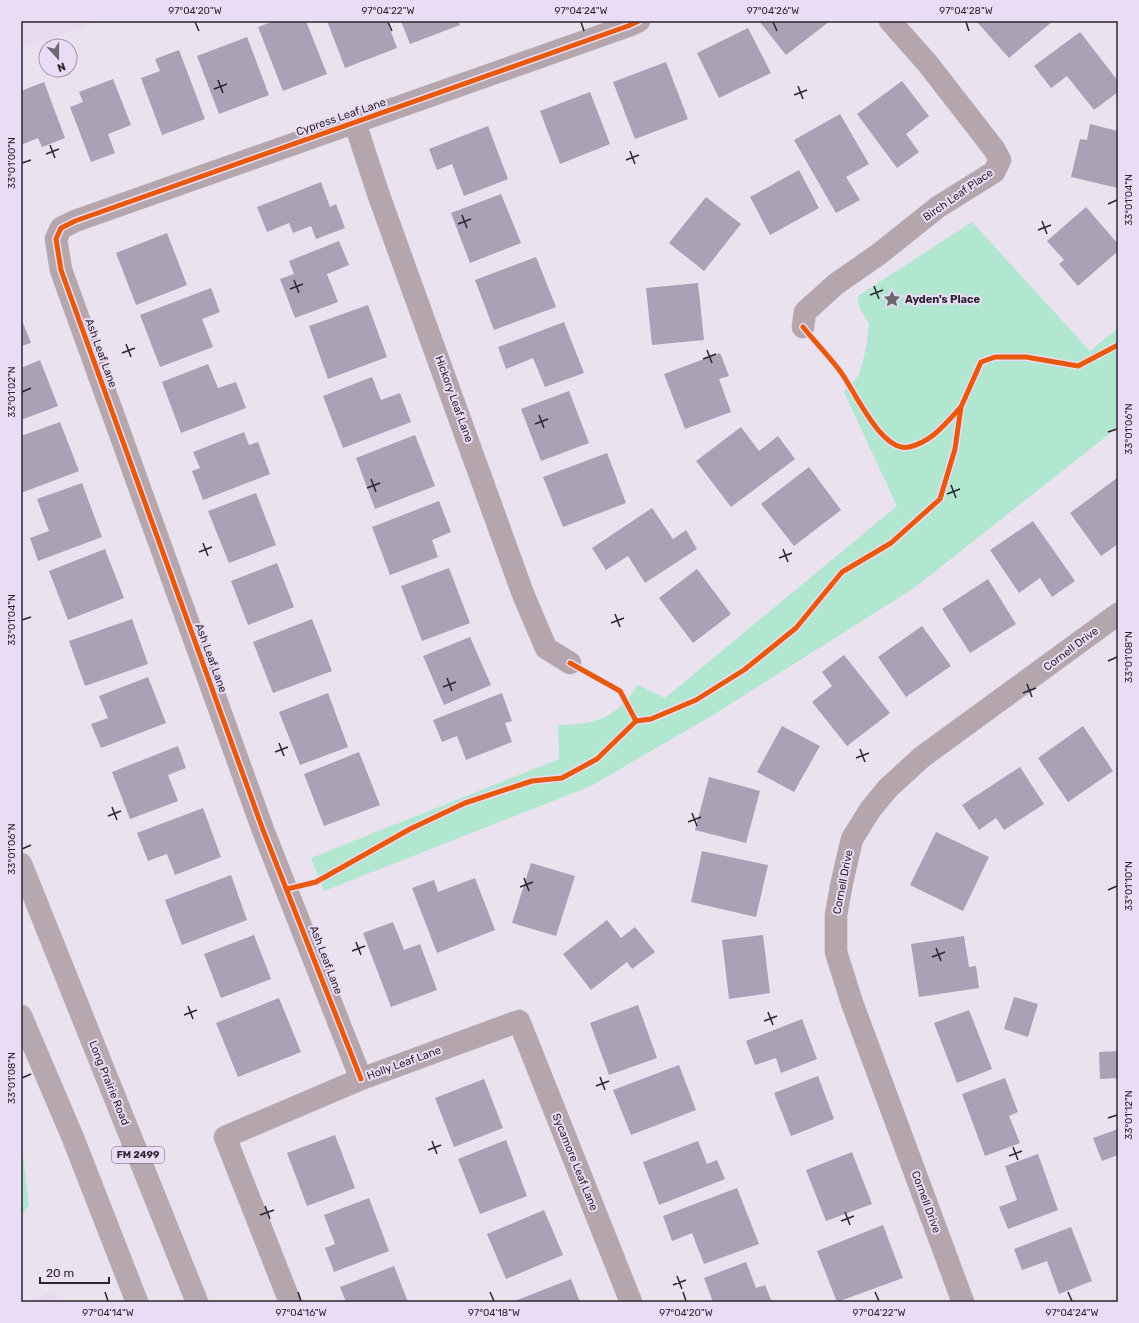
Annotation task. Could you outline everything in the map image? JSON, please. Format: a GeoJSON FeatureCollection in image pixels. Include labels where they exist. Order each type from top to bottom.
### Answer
{"type":"FeatureCollection","features":[{"type":"Feature","properties":{"kind":"main road","name":"Long Prairie Road"},"geometry":{"type":"LineString","coordinates":[[21,864],[197,1302]]}},
{"type":"Feature","properties":{"kind":"main road"},"geometry":{"type":"LineString","coordinates":[[21,1016],[73,1138],[137,1302]]}},
{"type":"Feature","properties":{"kind":"street","name":"Cypress Leaf Lane"},"geometry":{"type":"LineString","coordinates":[[56,239],[61,228],[75,221],[355,123],[639,21]]}},
{"type":"Feature","properties":{"kind":"street","name":"Birch Leaf Place"},"geometry":{"type":"LineString","coordinates":[[803,327],[805,312],[836,284],[879,254],[938,207],[994,172],[1000,160],[994,149],[928,64],[890,21]]}},
{"type":"Feature","properties":{"kind":"street","name":"Hickory Leaf Lane"},"geometry":{"type":"LineString","coordinates":[[355,123],[379,196],[523,594],[546,648],[570,663]]}},
{"type":"Feature","properties":{"kind":"street","name":"Ash Leaf Lane"},"geometry":{"type":"LineString","coordinates":[[56,239],[61,270],[260,822],[361,1079]]}},
{"type":"Feature","properties":{"kind":"street","name":"Cornell Drive"},"geometry":{"type":"LineString","coordinates":[[963,1302],[852,1004],[836,952],[836,915],[842,882],[852,840],[870,810],[888,788],[922,757],[1118,614]]}},
{"type":"Feature","properties":{"kind":"street","name":"Holly Leaf Lane"},"geometry":{"type":"LineString","coordinates":[[290,1302],[225,1137],[361,1079],[519,1022]]}},
{"type":"Feature","properties":{"kind":"street","name":"Sycamore Leaf Lane"},"geometry":{"type":"LineString","coordinates":[[519,1022],[631,1302]]}},
{"type":"Feature","properties":{"kind":"shaded area"},"geometry":{"type":"Polygon","coordinates":[[[21,21],[100,21],[52,38],[38,38],[38,43],[21,49],[21,21]]]}},
{"type":"Feature","properties":{"kind":"shaded area"},"geometry":{"type":"Polygon","coordinates":[[[54,1291],[58,1302],[29,1302],[54,1291]]]}},
{"type":"Feature","properties":{"kind":"green space"},"geometry":{"type":"Polygon","coordinates":[[[972,222],[1090,351],[1118,328],[1118,427],[914,588],[713,715],[591,786],[324,891],[311,858],[559,759],[558,725],[584,723],[595,721],[604,717],[621,705],[638,685],[665,698],[897,506],[844,392],[859,375],[866,349],[869,324],[859,307],[858,296],[972,222]]]}},
{"type":"Feature","properties":{"kind":"green space"},"geometry":{"type":"Polygon","coordinates":[[[21,1138],[29,1205],[21,1217],[21,1138]]]}},
{"type":"Feature","properties":{"kind":"building"},"geometry":{"type":"Polygon","coordinates":[[[274,21],[306,21],[327,74],[283,91],[258,27],[274,21]]]}},
{"type":"Feature","properties":{"kind":"building"},"geometry":{"type":"Polygon","coordinates":[[[327,21],[387,21],[397,48],[345,68],[327,21]]]}},
{"type":"Feature","properties":{"kind":"building"},"geometry":{"type":"Polygon","coordinates":[[[401,21],[458,21],[460,25],[410,44],[401,21]]]}},
{"type":"Feature","properties":{"kind":"building"},"geometry":{"type":"Polygon","coordinates":[[[759,21],[830,21],[786,55],[759,21]]]}},
{"type":"Feature","properties":{"kind":"building"},"geometry":{"type":"Polygon","coordinates":[[[1053,21],[1009,58],[977,22],[1053,21]]]}},
{"type":"Feature","properties":{"kind":"building"},"geometry":{"type":"Polygon","coordinates":[[[748,28],[771,73],[719,98],[697,53],[748,28]]]}},
{"type":"Feature","properties":{"kind":"building"},"geometry":{"type":"Polygon","coordinates":[[[1080,32],[1118,81],[1118,92],[1094,110],[1067,76],[1051,88],[1034,66],[1080,32]]]}},
{"type":"Feature","properties":{"kind":"building"},"geometry":{"type":"Polygon","coordinates":[[[247,37],[269,95],[219,114],[197,56],[247,37]]]}},
{"type":"Feature","properties":{"kind":"building"},"geometry":{"type":"Polygon","coordinates":[[[179,50],[205,119],[162,135],[141,78],[160,71],[155,59],[179,50]]]}},
{"type":"Feature","properties":{"kind":"building"},"geometry":{"type":"Polygon","coordinates":[[[666,62],[688,119],[635,139],[613,82],[666,62]]]}},
{"type":"Feature","properties":{"kind":"building"},"geometry":{"type":"Polygon","coordinates":[[[113,79],[131,125],[108,134],[115,153],[91,162],[70,107],[83,102],[79,92],[113,79]]]}},
{"type":"Feature","properties":{"kind":"building"},"geometry":{"type":"Polygon","coordinates":[[[902,81],[929,116],[906,134],[919,152],[897,168],[857,114],[902,81]]]}},
{"type":"Feature","properties":{"kind":"building"},"geometry":{"type":"Polygon","coordinates":[[[44,82],[65,138],[42,147],[38,138],[21,145],[21,91],[44,82]]]}},
{"type":"Feature","properties":{"kind":"building"},"geometry":{"type":"Polygon","coordinates":[[[590,92],[610,144],[560,164],[540,111],[590,92]]]}},
{"type":"Feature","properties":{"kind":"building"},"geometry":{"type":"Polygon","coordinates":[[[840,114],[869,164],[846,177],[860,200],[836,213],[794,140],[840,114]]]}},
{"type":"Feature","properties":{"kind":"building"},"geometry":{"type":"Polygon","coordinates":[[[1090,124],[1118,131],[1118,188],[1071,177],[1080,139],[1087,140],[1090,124]]]}},
{"type":"Feature","properties":{"kind":"building"},"geometry":{"type":"Polygon","coordinates":[[[488,126],[508,179],[464,196],[452,164],[437,170],[429,149],[488,126]]]}},
{"type":"Feature","properties":{"kind":"building"},"geometry":{"type":"Polygon","coordinates":[[[799,170],[819,208],[770,235],[750,197],[799,170]]]}},
{"type":"Feature","properties":{"kind":"building"},"geometry":{"type":"Polygon","coordinates":[[[321,182],[330,207],[336,204],[345,228],[316,239],[311,226],[293,233],[289,223],[267,232],[257,207],[321,182]]]}},
{"type":"Feature","properties":{"kind":"building"},"geometry":{"type":"Polygon","coordinates":[[[501,194],[521,243],[470,263],[451,213],[501,194]]]}},
{"type":"Feature","properties":{"kind":"building"},"geometry":{"type":"Polygon","coordinates":[[[706,197],[741,224],[704,271],[669,243],[706,197]]]}},
{"type":"Feature","properties":{"kind":"building"},"geometry":{"type":"Polygon","coordinates":[[[1086,207],[1118,244],[1118,251],[1078,286],[1059,264],[1064,260],[1047,241],[1086,207]]]}},
{"type":"Feature","properties":{"kind":"building"},"geometry":{"type":"Polygon","coordinates":[[[167,233],[187,285],[136,305],[116,253],[167,233]]]}},
{"type":"Feature","properties":{"kind":"building"},"geometry":{"type":"Polygon","coordinates":[[[339,241],[349,265],[327,274],[338,302],[295,318],[280,279],[294,274],[289,261],[339,241]]]}},
{"type":"Feature","properties":{"kind":"building"},"geometry":{"type":"Polygon","coordinates":[[[536,257],[556,307],[494,330],[475,280],[536,257]]]}},
{"type":"Feature","properties":{"kind":"building"},"geometry":{"type":"Polygon","coordinates":[[[698,283],[704,340],[652,345],[646,288],[698,283]]]}},
{"type":"Feature","properties":{"kind":"building"},"geometry":{"type":"Polygon","coordinates":[[[211,288],[220,312],[202,319],[213,347],[160,367],[140,315],[211,288]]]}},
{"type":"Feature","properties":{"kind":"building"},"geometry":{"type":"Polygon","coordinates":[[[368,305],[387,357],[328,379],[309,326],[368,305]]]}},
{"type":"Feature","properties":{"kind":"building"},"geometry":{"type":"Polygon","coordinates":[[[21,318],[31,343],[21,346],[21,318]]]}},
{"type":"Feature","properties":{"kind":"building"},"geometry":{"type":"Polygon","coordinates":[[[564,322],[584,373],[545,387],[533,358],[506,369],[498,347],[564,322]]]}},
{"type":"Feature","properties":{"kind":"building"},"geometry":{"type":"Polygon","coordinates":[[[720,353],[729,376],[719,379],[731,412],[685,429],[664,374],[720,353]]]}},
{"type":"Feature","properties":{"kind":"building"},"geometry":{"type":"Polygon","coordinates":[[[40,360],[58,406],[21,420],[21,368],[40,360]]]}},
{"type":"Feature","properties":{"kind":"building"},"geometry":{"type":"Polygon","coordinates":[[[208,364],[218,388],[236,382],[246,408],[181,433],[162,382],[208,364]]]}},
{"type":"Feature","properties":{"kind":"building"},"geometry":{"type":"Polygon","coordinates":[[[372,377],[381,400],[400,393],[411,422],[343,448],[323,396],[372,377]]]}},
{"type":"Feature","properties":{"kind":"building"},"geometry":{"type":"Polygon","coordinates":[[[569,391],[589,443],[541,461],[521,409],[569,391]]]}},
{"type":"Feature","properties":{"kind":"building"},"geometry":{"type":"Polygon","coordinates":[[[60,422],[79,471],[21,493],[21,436],[60,422]]]}},
{"type":"Feature","properties":{"kind":"building"},"geometry":{"type":"Polygon","coordinates":[[[741,427],[759,451],[778,436],[795,459],[731,507],[696,461],[741,427]]]}},
{"type":"Feature","properties":{"kind":"building"},"geometry":{"type":"Polygon","coordinates":[[[244,432],[249,445],[258,442],[270,474],[203,500],[192,471],[200,468],[193,452],[244,432]]]}},
{"type":"Feature","properties":{"kind":"building"},"geometry":{"type":"Polygon","coordinates":[[[415,435],[435,486],[375,509],[356,458],[415,435]]]}},
{"type":"Feature","properties":{"kind":"building"},"geometry":{"type":"Polygon","coordinates":[[[607,453],[626,503],[563,527],[543,477],[607,453]]]}},
{"type":"Feature","properties":{"kind":"building"},"geometry":{"type":"Polygon","coordinates":[[[809,467],[841,510],[794,546],[761,504],[809,467]]]}},
{"type":"Feature","properties":{"kind":"building"},"geometry":{"type":"Polygon","coordinates":[[[1117,478],[1118,544],[1101,556],[1070,513],[1117,478]]]}},
{"type":"Feature","properties":{"kind":"building"},"geometry":{"type":"Polygon","coordinates":[[[82,483],[102,537],[38,561],[30,538],[49,531],[37,499],[82,483]]]}},
{"type":"Feature","properties":{"kind":"building"},"geometry":{"type":"Polygon","coordinates":[[[256,493],[276,545],[229,563],[208,511],[256,493]]]}},
{"type":"Feature","properties":{"kind":"building"},"geometry":{"type":"Polygon","coordinates":[[[439,501],[451,532],[432,540],[438,557],[390,575],[372,527],[439,501]]]}},
{"type":"Feature","properties":{"kind":"building"},"geometry":{"type":"Polygon","coordinates":[[[652,508],[673,539],[686,530],[697,549],[645,583],[628,556],[606,570],[592,548],[652,508]]]}},
{"type":"Feature","properties":{"kind":"building"},"geometry":{"type":"Polygon","coordinates":[[[1033,521],[1075,581],[1052,597],[1040,578],[1019,593],[990,550],[1033,521]]]}},
{"type":"Feature","properties":{"kind":"building"},"geometry":{"type":"Polygon","coordinates":[[[105,549],[124,598],[68,620],[49,571],[105,549]]]}},
{"type":"Feature","properties":{"kind":"building"},"geometry":{"type":"Polygon","coordinates":[[[277,563],[294,607],[248,625],[231,581],[277,563]]]}},
{"type":"Feature","properties":{"kind":"building"},"geometry":{"type":"Polygon","coordinates":[[[449,568],[470,623],[422,641],[401,586],[449,568]]]}},
{"type":"Feature","properties":{"kind":"building"},"geometry":{"type":"Polygon","coordinates":[[[697,569],[731,614],[693,643],[659,598],[697,569]]]}},
{"type":"Feature","properties":{"kind":"building"},"geometry":{"type":"Polygon","coordinates":[[[988,579],[1016,624],[970,653],[942,609],[988,579]]]}},
{"type":"Feature","properties":{"kind":"building"},"geometry":{"type":"Polygon","coordinates":[[[132,619],[148,664],[85,686],[69,641],[132,619]]]}},
{"type":"Feature","properties":{"kind":"building"},"geometry":{"type":"Polygon","coordinates":[[[312,619],[332,671],[273,693],[253,642],[312,619]]]}},
{"type":"Feature","properties":{"kind":"building"},"geometry":{"type":"Polygon","coordinates":[[[922,626],[951,666],[906,697],[878,657],[922,626]]]}},
{"type":"Feature","properties":{"kind":"building"},"geometry":{"type":"Polygon","coordinates":[[[470,637],[491,685],[444,705],[423,656],[470,637]]]}},
{"type":"Feature","properties":{"kind":"building"},"geometry":{"type":"Polygon","coordinates":[[[844,655],[890,713],[847,746],[812,702],[832,686],[822,672],[844,655]]]}},
{"type":"Feature","properties":{"kind":"building"},"geometry":{"type":"Polygon","coordinates":[[[148,677],[166,723],[101,748],[91,724],[108,718],[99,696],[148,677]]]}},
{"type":"Feature","properties":{"kind":"building"},"geometry":{"type":"Polygon","coordinates":[[[328,693],[348,747],[300,765],[279,712],[328,693]]]}},
{"type":"Feature","properties":{"kind":"building"},"geometry":{"type":"Polygon","coordinates":[[[502,693],[512,721],[505,723],[512,742],[466,760],[457,736],[442,742],[433,720],[502,693]]]}},
{"type":"Feature","properties":{"kind":"building"},"geometry":{"type":"Polygon","coordinates":[[[782,726],[820,746],[794,792],[757,772],[782,726]]]}},
{"type":"Feature","properties":{"kind":"building"},"geometry":{"type":"Polygon","coordinates":[[[1083,726],[1113,771],[1068,802],[1038,758],[1083,726]]]}},
{"type":"Feature","properties":{"kind":"building"},"geometry":{"type":"Polygon","coordinates":[[[178,746],[186,768],[168,775],[178,801],[130,819],[112,772],[178,746]]]}},
{"type":"Feature","properties":{"kind":"building"},"geometry":{"type":"Polygon","coordinates":[[[359,752],[380,805],[324,826],[304,774],[359,752]]]}},
{"type":"Feature","properties":{"kind":"building"},"geometry":{"type":"Polygon","coordinates":[[[1020,767],[1044,804],[1004,830],[996,818],[979,830],[962,805],[1020,767]]]}},
{"type":"Feature","properties":{"kind":"building"},"geometry":{"type":"Polygon","coordinates":[[[709,777],[760,791],[746,843],[695,830],[709,777]]]}},
{"type":"Feature","properties":{"kind":"building"},"geometry":{"type":"Polygon","coordinates":[[[203,808],[221,857],[175,875],[167,854],[148,861],[137,833],[203,808]]]}},
{"type":"Feature","properties":{"kind":"building"},"geometry":{"type":"Polygon","coordinates":[[[936,832],[989,857],[963,911],[910,885],[936,832]]]}},
{"type":"Feature","properties":{"kind":"building"},"geometry":{"type":"Polygon","coordinates":[[[702,851],[768,865],[756,917],[691,902],[702,851]]]}},
{"type":"Feature","properties":{"kind":"building"},"geometry":{"type":"Polygon","coordinates":[[[531,863],[575,876],[556,936],[512,923],[531,863]]]}},
{"type":"Feature","properties":{"kind":"building"},"geometry":{"type":"Polygon","coordinates":[[[231,875],[247,920],[182,945],[165,900],[231,875]]]}},
{"type":"Feature","properties":{"kind":"building"},"geometry":{"type":"Polygon","coordinates":[[[475,878],[495,930],[437,953],[412,888],[434,880],[438,892],[475,878]]]}},
{"type":"Feature","properties":{"kind":"building"},"geometry":{"type":"Polygon","coordinates":[[[607,920],[621,938],[635,927],[655,952],[632,969],[627,962],[591,990],[563,954],[607,920]]]}},
{"type":"Feature","properties":{"kind":"building"},"geometry":{"type":"Polygon","coordinates":[[[393,922],[404,950],[420,944],[437,990],[391,1007],[363,933],[393,922]]]}},
{"type":"Feature","properties":{"kind":"building"},"geometry":{"type":"Polygon","coordinates":[[[254,935],[271,979],[221,998],[204,954],[254,935]]]}},
{"type":"Feature","properties":{"kind":"building"},"geometry":{"type":"Polygon","coordinates":[[[763,935],[770,993],[729,999],[722,940],[763,935]]]}},
{"type":"Feature","properties":{"kind":"building"},"geometry":{"type":"Polygon","coordinates":[[[964,936],[969,967],[976,966],[979,988],[919,997],[911,944],[964,936]]]}},
{"type":"Feature","properties":{"kind":"building"},"geometry":{"type":"Polygon","coordinates":[[[1014,997],[1038,1004],[1028,1037],[1004,1029],[1014,997]]]}},
{"type":"Feature","properties":{"kind":"building"},"geometry":{"type":"Polygon","coordinates":[[[279,998],[301,1052],[238,1077],[216,1023],[279,998]]]}},
{"type":"Feature","properties":{"kind":"building"},"geometry":{"type":"Polygon","coordinates":[[[638,1005],[657,1058],[609,1075],[590,1023],[638,1005]]]}},
{"type":"Feature","properties":{"kind":"building"},"geometry":{"type":"Polygon","coordinates":[[[969,1010],[992,1069],[957,1083],[934,1023],[969,1010]]]}},
{"type":"Feature","properties":{"kind":"building"},"geometry":{"type":"Polygon","coordinates":[[[802,1019],[817,1059],[781,1073],[776,1058],[755,1065],[746,1041],[802,1019]]]}},
{"type":"Feature","properties":{"kind":"building"},"geometry":{"type":"Polygon","coordinates":[[[1118,1051],[1118,1078],[1100,1079],[1099,1052],[1118,1051]]]}},
{"type":"Feature","properties":{"kind":"building"},"geometry":{"type":"Polygon","coordinates":[[[679,1065],[696,1110],[631,1135],[613,1090],[679,1065]]]}},
{"type":"Feature","properties":{"kind":"building"},"geometry":{"type":"Polygon","coordinates":[[[818,1076],[834,1119],[791,1136],[774,1093],[818,1076]]]}},
{"type":"Feature","properties":{"kind":"building"},"geometry":{"type":"Polygon","coordinates":[[[1005,1078],[1018,1112],[1009,1116],[1020,1143],[985,1156],[962,1094],[1005,1078]]]}},
{"type":"Feature","properties":{"kind":"building"},"geometry":{"type":"Polygon","coordinates":[[[484,1079],[503,1128],[454,1147],[435,1098],[484,1079]]]}},
{"type":"Feature","properties":{"kind":"building"},"geometry":{"type":"Polygon","coordinates":[[[1118,1129],[1118,1155],[1102,1161],[1093,1138],[1118,1129]]]}},
{"type":"Feature","properties":{"kind":"building"},"geometry":{"type":"Polygon","coordinates":[[[335,1135],[355,1188],[307,1206],[287,1153],[335,1135]]]}},
{"type":"Feature","properties":{"kind":"building"},"geometry":{"type":"Polygon","coordinates":[[[506,1140],[527,1196],[480,1214],[458,1159],[506,1140]]]}},
{"type":"Feature","properties":{"kind":"building"},"geometry":{"type":"Polygon","coordinates":[[[698,1141],[707,1164],[717,1160],[725,1179],[659,1205],[643,1162],[698,1141]]]}},
{"type":"Feature","properties":{"kind":"building"},"geometry":{"type":"Polygon","coordinates":[[[852,1152],[872,1204],[826,1221],[806,1170],[852,1152]]]}},
{"type":"Feature","properties":{"kind":"building"},"geometry":{"type":"Polygon","coordinates":[[[1038,1154],[1058,1210],[1008,1229],[999,1207],[1017,1200],[1005,1166],[1038,1154]]]}},
{"type":"Feature","properties":{"kind":"building"},"geometry":{"type":"Polygon","coordinates":[[[737,1188],[759,1244],[704,1264],[692,1233],[672,1241],[663,1216],[737,1188]]]}},
{"type":"Feature","properties":{"kind":"building"},"geometry":{"type":"Polygon","coordinates":[[[369,1198],[389,1251],[334,1272],[325,1248],[335,1244],[324,1215],[369,1198]]]}},
{"type":"Feature","properties":{"kind":"building"},"geometry":{"type":"Polygon","coordinates":[[[544,1210],[563,1255],[506,1279],[487,1234],[544,1210]]]}},
{"type":"Feature","properties":{"kind":"building"},"geometry":{"type":"Polygon","coordinates":[[[883,1225],[903,1278],[837,1302],[817,1251],[883,1225]]]}},
{"type":"Feature","properties":{"kind":"building"},"geometry":{"type":"Polygon","coordinates":[[[1071,1227],[1092,1281],[1059,1294],[1047,1261],[1022,1270],[1014,1249],[1071,1227]]]}},
{"type":"Feature","properties":{"kind":"building"},"geometry":{"type":"Polygon","coordinates":[[[746,1262],[756,1288],[765,1285],[772,1302],[713,1302],[704,1278],[746,1262]]]}},
{"type":"Feature","properties":{"kind":"building"},"geometry":{"type":"Polygon","coordinates":[[[394,1266],[408,1302],[346,1302],[340,1287],[394,1266]]]}},
{"type":"Feature","properties":{"kind":"building"},"geometry":{"type":"Polygon","coordinates":[[[571,1279],[580,1302],[512,1302],[571,1279]]]}},
{"type":"Feature","properties":{"kind":"cycle path"},"geometry":{"type":"LineString","coordinates":[[361,1079],[263,830],[61,270],[56,239],[61,228],[75,221],[639,21]]}},
{"type":"Feature","properties":{"kind":"cycle path"},"geometry":{"type":"LineString","coordinates":[[803,327],[840,371],[869,418],[888,440],[899,446],[909,447],[925,441],[938,431],[961,407]]}},
{"type":"Feature","properties":{"kind":"cycle path"},"geometry":{"type":"LineString","coordinates":[[287,889],[316,882],[410,829],[465,803],[532,781],[562,778],[597,759],[636,721],[651,719],[696,700],[744,670],[796,628],[842,572],[891,543],[940,499],[955,449],[961,407],[981,362],[995,357],[1026,357],[1078,366],[1118,345]]}},
{"type":"Feature","properties":{"kind":"cycle path"},"geometry":{"type":"LineString","coordinates":[[570,663],[620,691],[636,721]]}},
{"type":"Feature","properties":{"kind":"place","name":"Ayden's Place"},"geometry":{"type":"Point","coordinates":[892,299]}}]}
